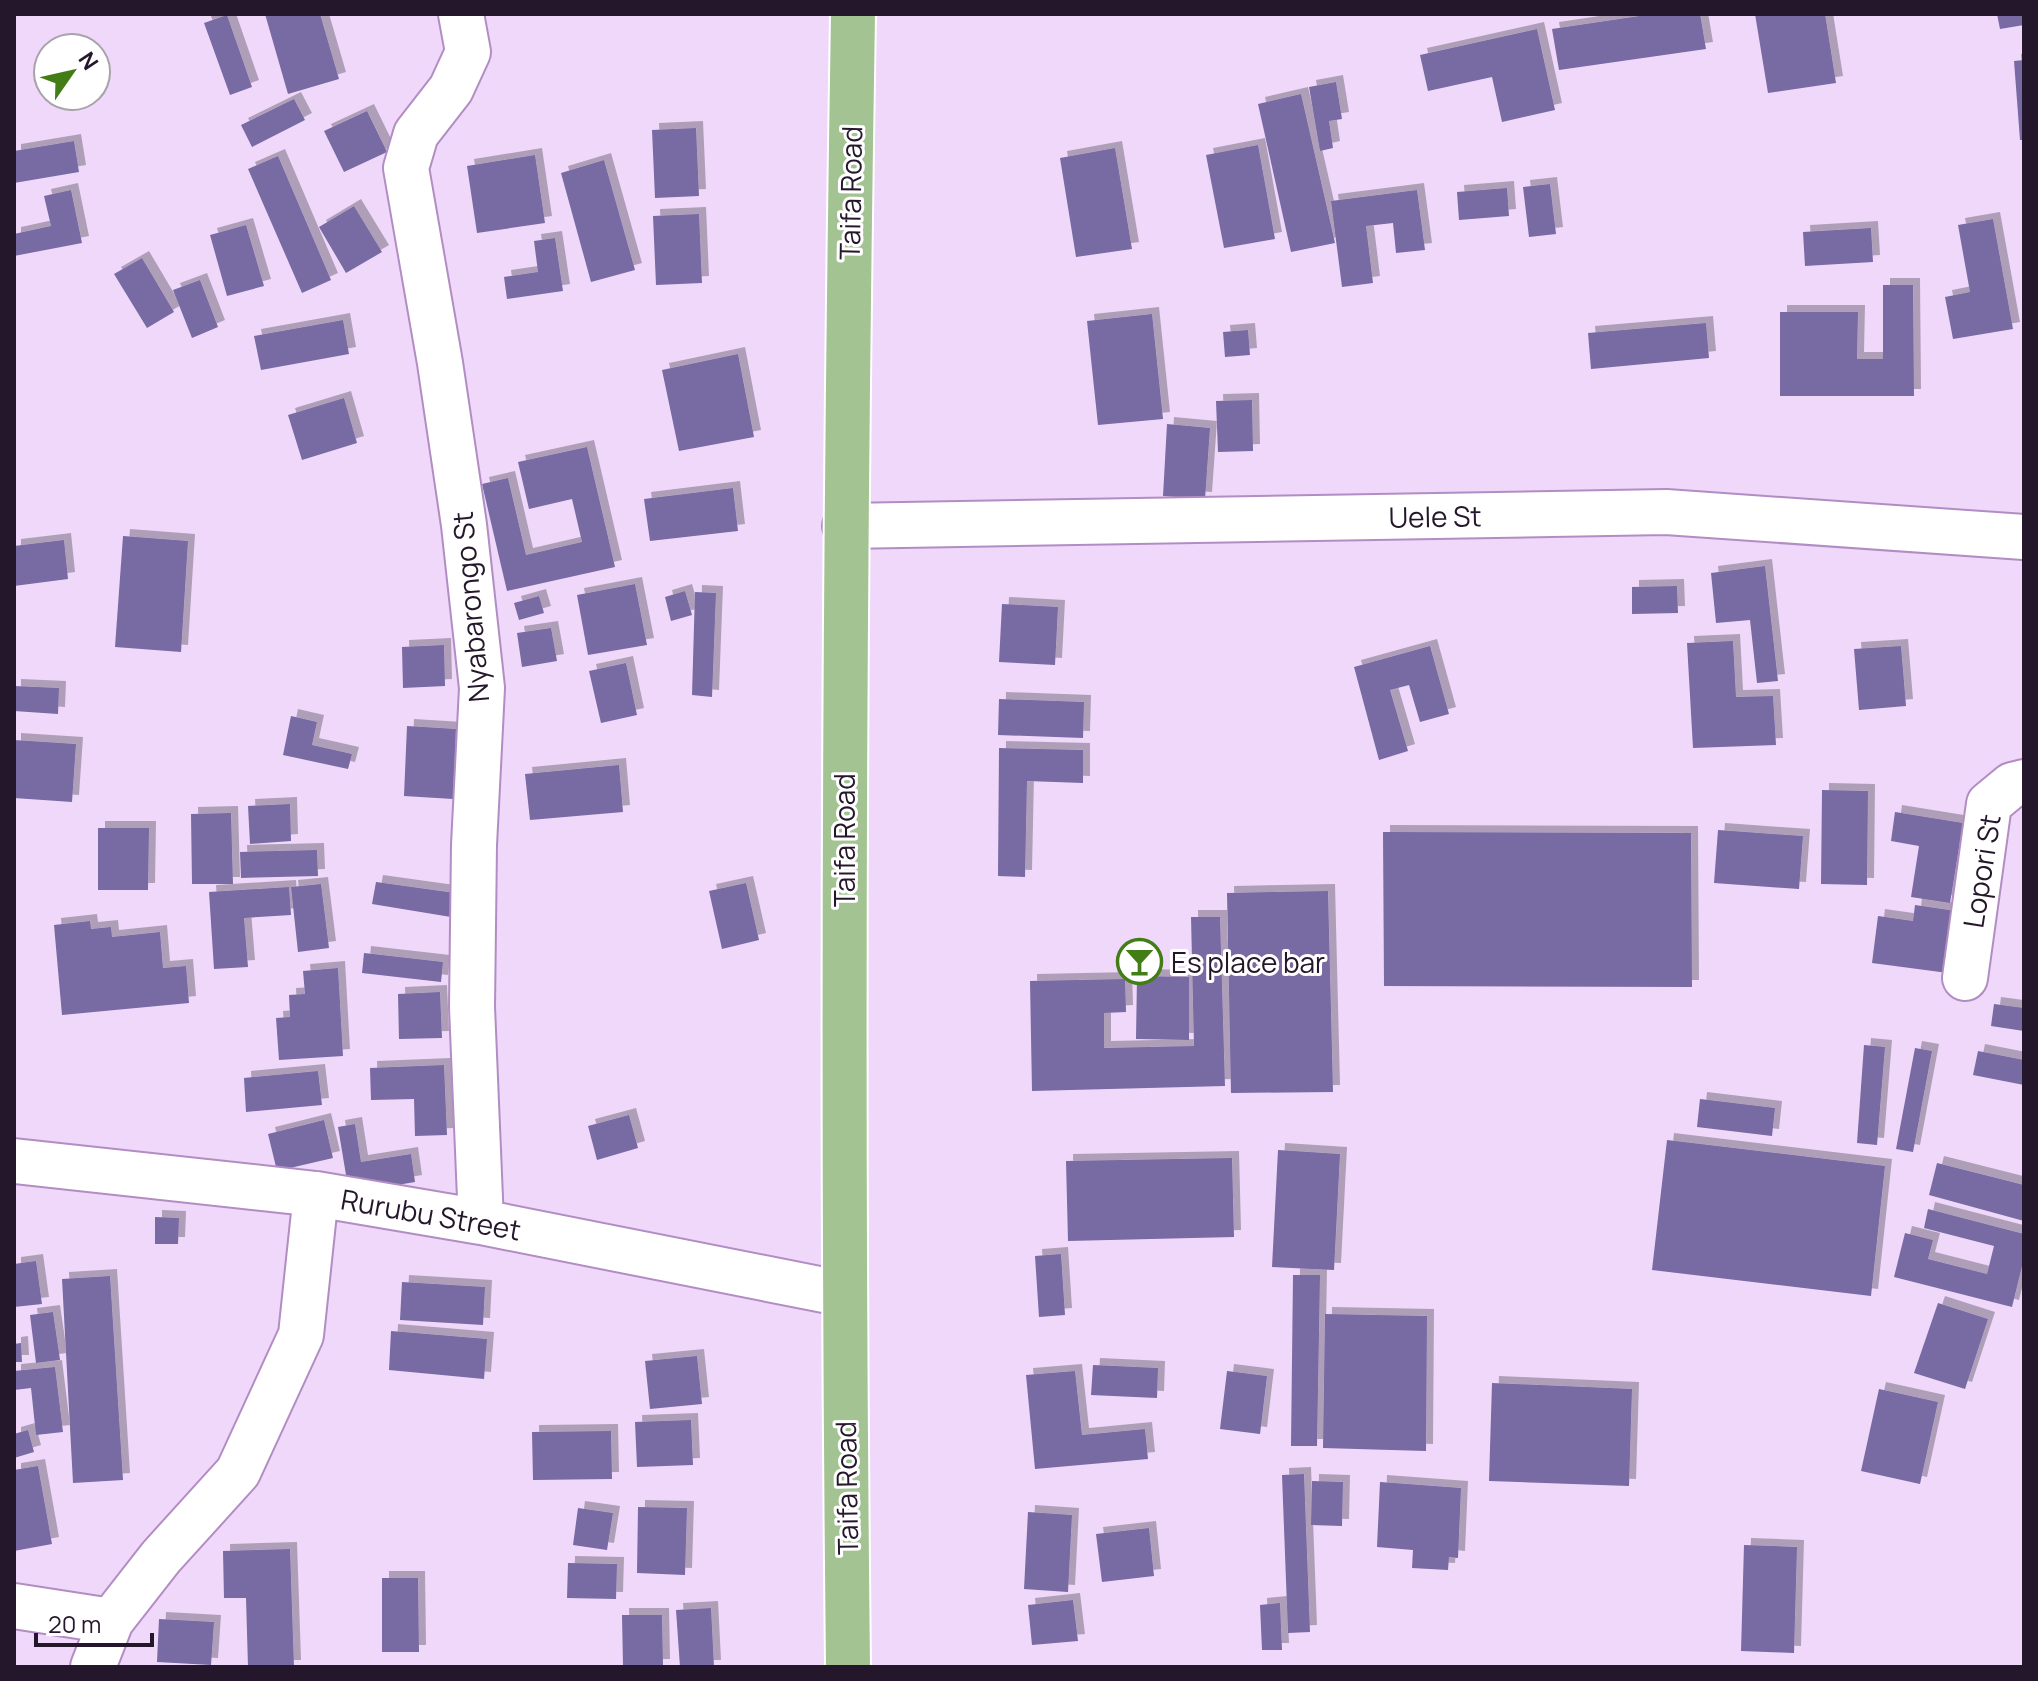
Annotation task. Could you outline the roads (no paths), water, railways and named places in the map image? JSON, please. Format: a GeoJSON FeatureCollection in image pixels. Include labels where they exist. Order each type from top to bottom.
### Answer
{"type":"FeatureCollection","features":[{"type":"Feature","properties":{"kind":"highway","name":"Taifa Road"},"geometry":{"type":"LineString","coordinates":[[848,1667],[844,1294],[845,526],[853,14]]}},
{"type":"Feature","properties":{"kind":"street","name":"Nyabarongo St"},"geometry":{"type":"LineString","coordinates":[[461,14],[468,52],[451,89],[416,134],[406,168],[443,377],[464,525],[482,688],[474,845],[472,1007],[481,1222]]}},
{"type":"Feature","properties":{"kind":"street","name":"Uele St"},"geometry":{"type":"LineString","coordinates":[[845,526],[1666,512],[2024,537]]}},
{"type":"Feature","properties":{"kind":"street","name":"Lopori St"},"geometry":{"type":"LineString","coordinates":[[1965,978],[1989,804],[2012,785],[2024,782]]}},
{"type":"Feature","properties":{"kind":"street","name":"Rurubu Street"},"geometry":{"type":"LineString","coordinates":[[14,1161],[316,1194],[481,1222],[844,1294]]}},
{"type":"Feature","properties":{"kind":"street"},"geometry":{"type":"LineString","coordinates":[[93,1667],[111,1621],[161,1557],[238,1472],[301,1335],[316,1194]]}},
{"type":"Feature","properties":{"kind":"street"},"geometry":{"type":"LineString","coordinates":[[14,1606],[111,1621]]}},
{"type":"Feature","properties":{"kind":"place","name":"Es place bar"},"geometry":{"type":"Point","coordinates":[1140,962]}}]}
